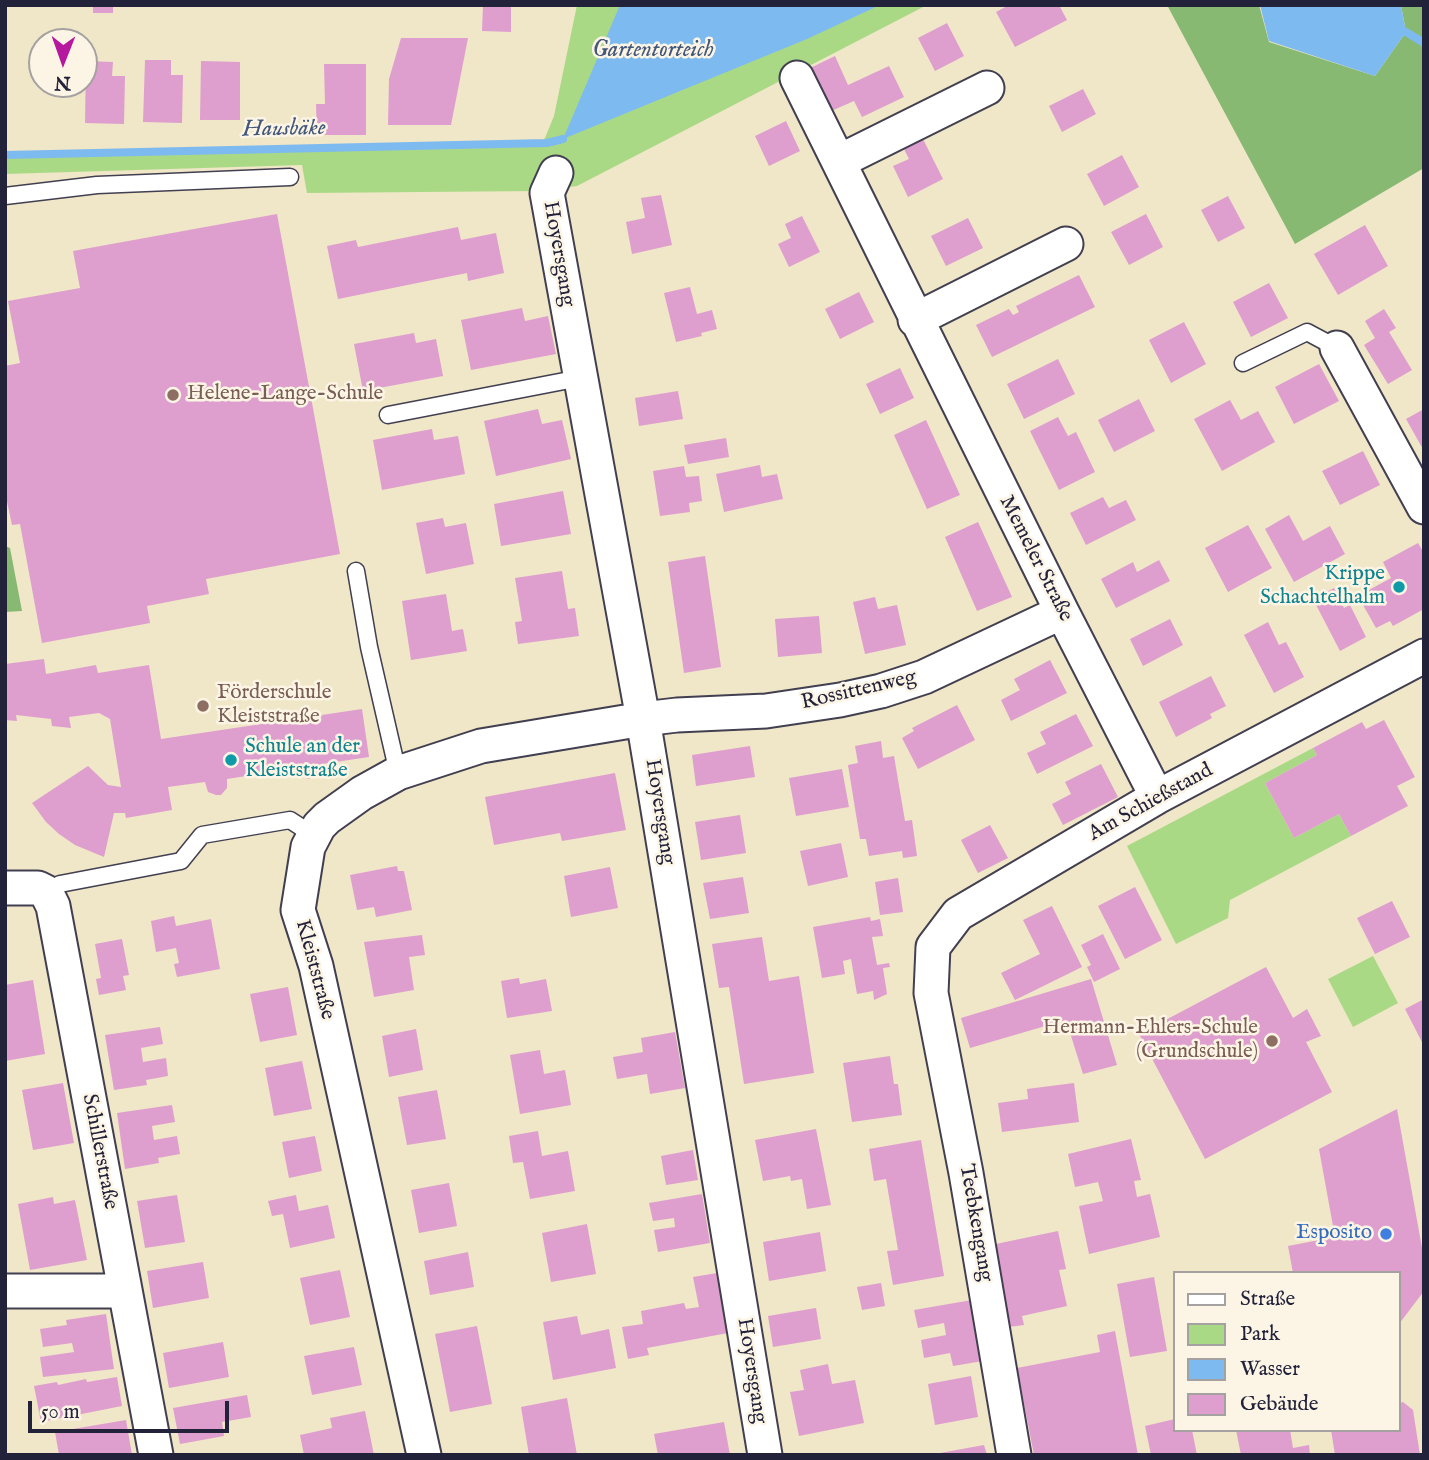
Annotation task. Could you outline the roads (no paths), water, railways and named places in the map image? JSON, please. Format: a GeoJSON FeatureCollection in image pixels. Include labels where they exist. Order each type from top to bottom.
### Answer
{"type":"FeatureCollection","features":[{"type":"Feature","properties":{"kind":"street","name":"Memeler Straße"},"geometry":{"type":"LineString","coordinates":[[797,78],[840,161],[915,320],[1157,797]]}},
{"type":"Feature","properties":{"kind":"street"},"geometry":{"type":"LineString","coordinates":[[840,161],[987,88]]}},
{"type":"Feature","properties":{"kind":"street","name":"Hoyersgang"},"geometry":{"type":"LineString","coordinates":[[556,173],[547,193],[643,719],[765,1455]]}},
{"type":"Feature","properties":{"kind":"street"},"geometry":{"type":"LineString","coordinates":[[915,320],[1066,244]]}},
{"type":"Feature","properties":{"kind":"street"},"geometry":{"type":"LineString","coordinates":[[1337,348],[1424,507]]}},
{"type":"Feature","properties":{"kind":"street","name":"Rossittenweg"},"geometry":{"type":"LineString","coordinates":[[643,719],[766,711],[881,691],[924,677],[1062,612]]}},
{"type":"Feature","properties":{"kind":"street","name":"Am Schießstand"},"geometry":{"type":"LineString","coordinates":[[931,993],[933,947],[958,914],[1157,797],[1424,656]]}},
{"type":"Feature","properties":{"kind":"street"},"geometry":{"type":"LineString","coordinates":[[313,835],[327,818],[362,793],[398,773],[481,746],[643,719]]}},
{"type":"Feature","properties":{"kind":"street","name":"Kleiststraße"},"geometry":{"type":"LineString","coordinates":[[313,835],[308,847],[298,910],[316,966],[424,1455]]}},
{"type":"Feature","properties":{"kind":"street"},"geometry":{"type":"LineString","coordinates":[[5,888],[28,886],[46,892]]}},
{"type":"Feature","properties":{"kind":"street","name":"Schillerstraße"},"geometry":{"type":"LineString","coordinates":[[46,892],[53,906],[156,1455]]}},
{"type":"Feature","properties":{"kind":"street","name":"Teebkengang"},"geometry":{"type":"LineString","coordinates":[[931,993],[971,1200],[1014,1455]]}},
{"type":"Feature","properties":{"kind":"street"},"geometry":{"type":"LineString","coordinates":[[5,1291],[125,1291]]}},
{"type":"Feature","properties":{"kind":"lane"},"geometry":{"type":"LineString","coordinates":[[5,195],[97,185],[289,177]]}},
{"type":"Feature","properties":{"kind":"lane"},"geometry":{"type":"LineString","coordinates":[[1243,363],[1307,332],[1337,348]]}},
{"type":"Feature","properties":{"kind":"lane"},"geometry":{"type":"LineString","coordinates":[[388,415],[580,378]]}},
{"type":"Feature","properties":{"kind":"lane"},"geometry":{"type":"LineString","coordinates":[[356,571],[369,647],[398,773]]}},
{"type":"Feature","properties":{"kind":"lane"},"geometry":{"type":"LineString","coordinates":[[46,892],[60,884],[181,861],[202,835],[290,820],[313,835]]}},
{"type":"Feature","properties":{"kind":"water","name":"Gartentorteich"},"geometry":{"type":"Polygon","coordinates":[[[620,5],[880,5],[807,39],[563,139],[620,5]]]}},
{"type":"Feature","properties":{"kind":"water"},"geometry":{"type":"Polygon","coordinates":[[[1260,5],[1401,5],[1406,32],[1375,76],[1269,41],[1260,5]]]}},
{"type":"Feature","properties":{"kind":"waterway"},"geometry":{"type":"LineString","coordinates":[[1406,32],[1424,43]]}},
{"type":"Feature","properties":{"kind":"waterway","name":"Hausbäke"},"geometry":{"type":"LineString","coordinates":[[5,155],[547,143],[563,139]]}},
{"type":"Feature","properties":{"kind":"place","name":"Helene-Lange-Schule"},"geometry":{"type":"Point","coordinates":[173,395]}},
{"type":"Feature","properties":{"kind":"place","name":"Krippe Schachtelhalm"},"geometry":{"type":"Point","coordinates":[1399,587]}},
{"type":"Feature","properties":{"kind":"place","name":"Förderschule Kleiststraße"},"geometry":{"type":"Point","coordinates":[203,706]}},
{"type":"Feature","properties":{"kind":"place","name":"Schule an der Kleiststraße"},"geometry":{"type":"Point","coordinates":[231,760]}},
{"type":"Feature","properties":{"kind":"place","name":"Hermann-Ehlers-Schule (Grundschule)"},"geometry":{"type":"Point","coordinates":[1272,1041]}},
{"type":"Feature","properties":{"kind":"place","name":"Esposito"},"geometry":{"type":"Point","coordinates":[1386,1234]}}]}
